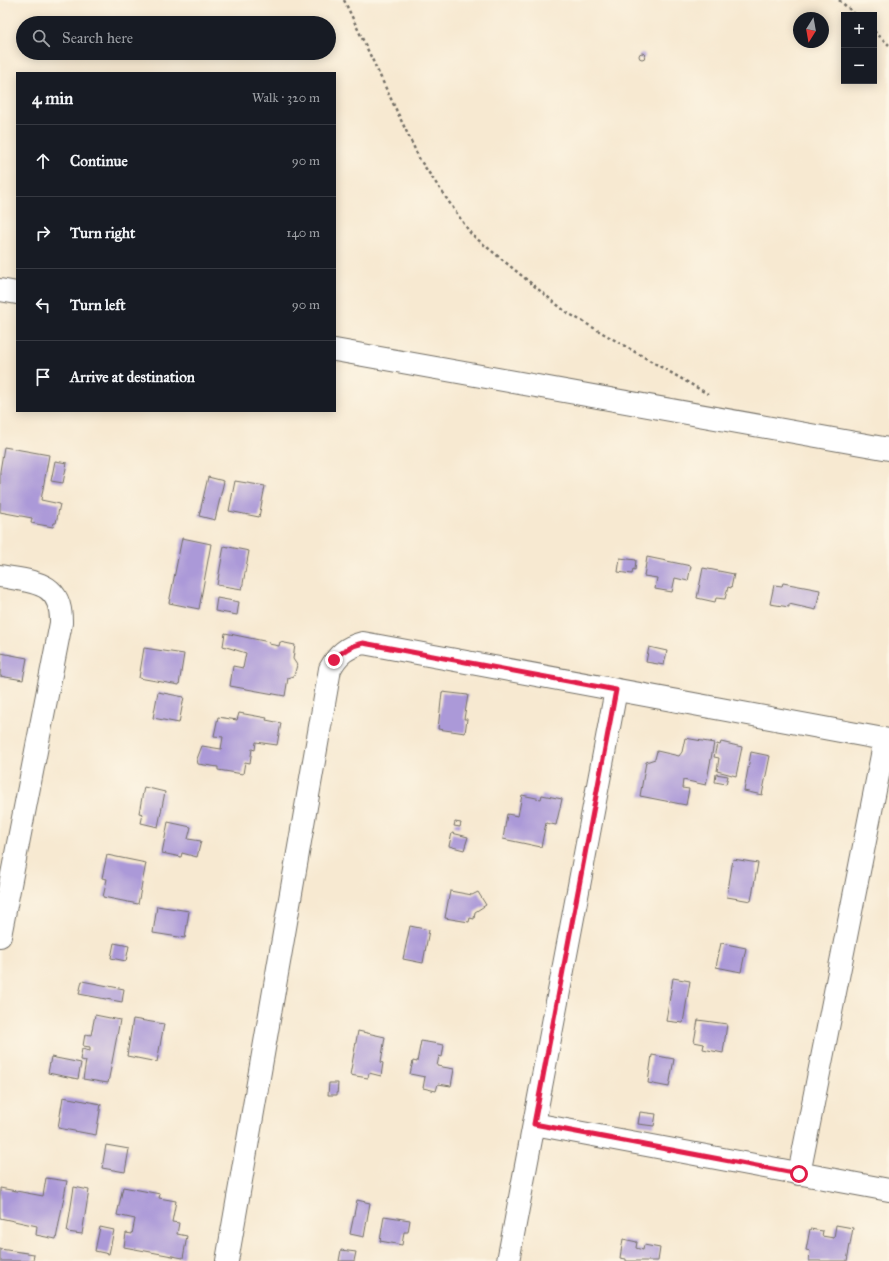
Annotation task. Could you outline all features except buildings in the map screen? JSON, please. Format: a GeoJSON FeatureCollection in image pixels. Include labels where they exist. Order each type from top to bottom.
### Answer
{"type":"FeatureCollection","features":[{"type":"Feature","properties":{"kind":"street"},"geometry":{"type":"LineString","coordinates":[[0,290],[16,293]]}},
{"type":"Feature","properties":{"kind":"street"},"geometry":{"type":"LineString","coordinates":[[336,350],[889,449]]}},
{"type":"Feature","properties":{"kind":"street"},"geometry":{"type":"LineString","coordinates":[[0,576],[33,582],[48,587],[56,597],[61,609],[61,623],[0,936]]}},
{"type":"Feature","properties":{"kind":"street"},"geometry":{"type":"LineString","coordinates":[[226,1261],[330,669],[334,660],[341,652],[351,646],[363,643],[887,740],[799,1174]]}},
{"type":"Feature","properties":{"kind":"street"},"geometry":{"type":"LineString","coordinates":[[508,1261],[616,690]]}},
{"type":"Feature","properties":{"kind":"street"},"geometry":{"type":"LineString","coordinates":[[534,1124],[889,1190]]}},
{"type":"Feature","properties":{"kind":"path"},"geometry":{"type":"LineString","coordinates":[[344,0],[420,160],[471,234],[566,312],[714,397]]}},
{"type":"Feature","properties":{"kind":"path"},"geometry":{"type":"LineString","coordinates":[[839,0],[853,12]]}},
{"type":"Feature","properties":{"kind":"path"},"geometry":{"type":"LineString","coordinates":[[877,34],[889,45]]}},
{"type":"Feature","properties":{"kind":"route"},"geometry":{"type":"LineString","coordinates":[[334,660],[341,652],[351,646],[363,643],[616,690],[534,1124],[799,1174]]}}]}
